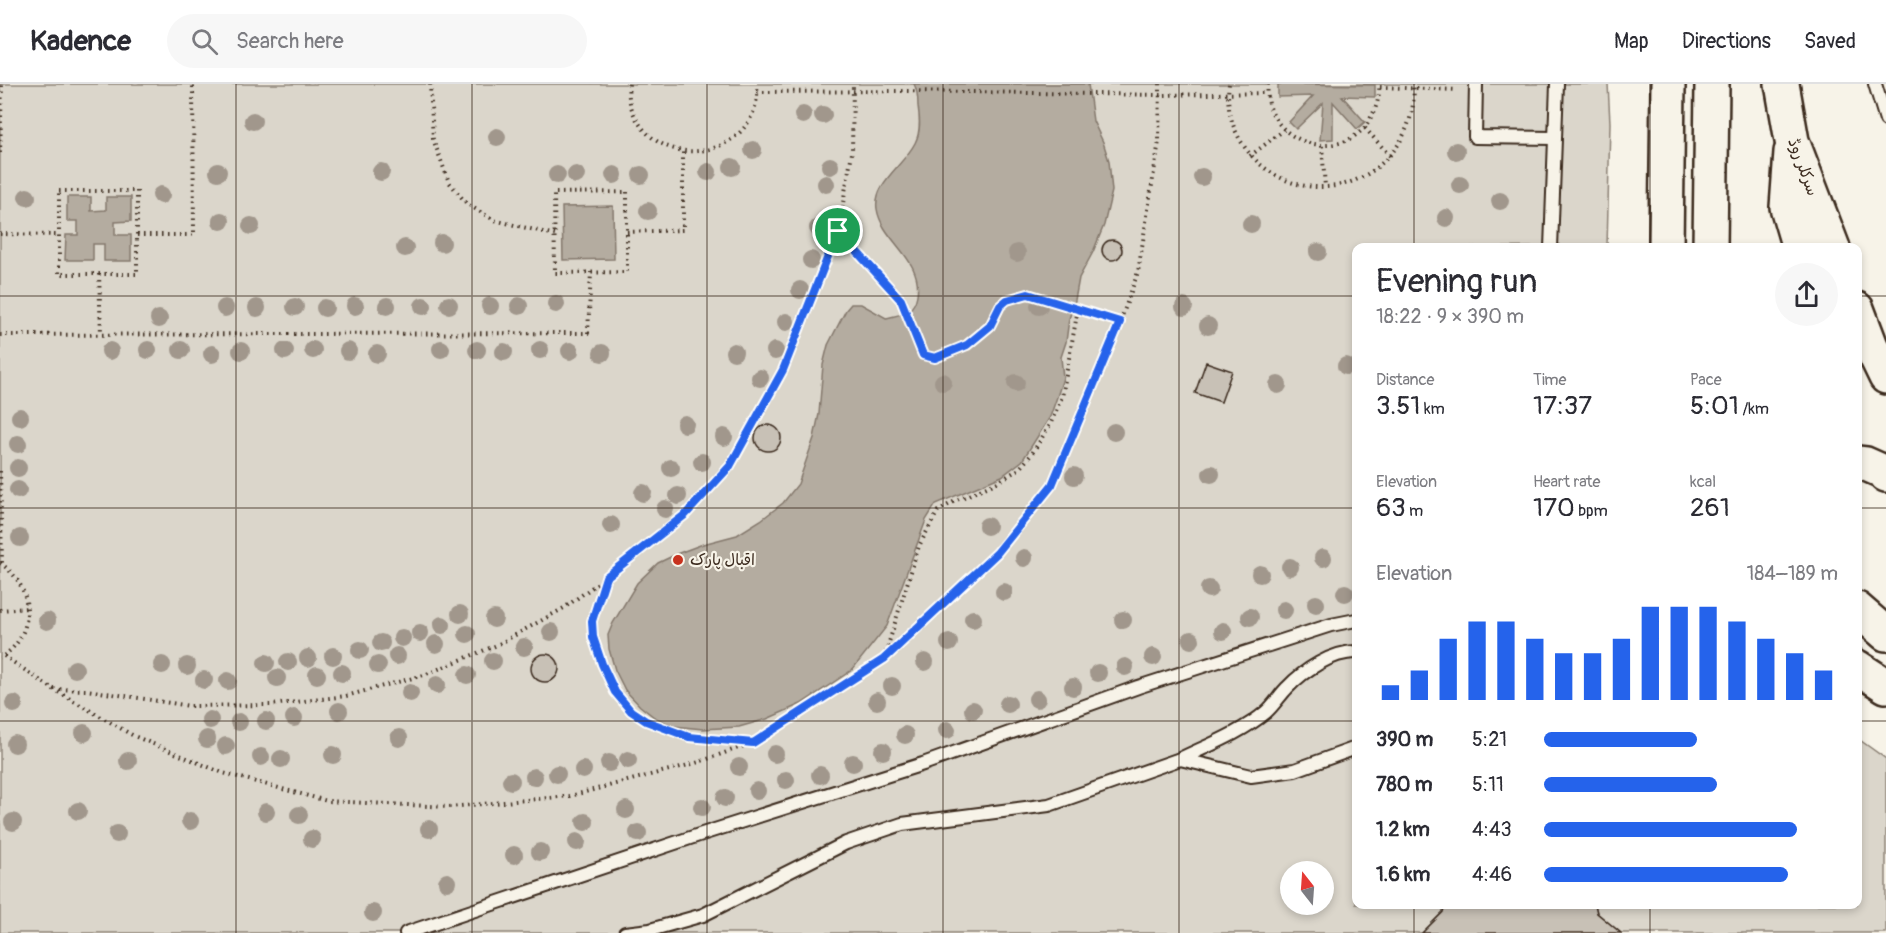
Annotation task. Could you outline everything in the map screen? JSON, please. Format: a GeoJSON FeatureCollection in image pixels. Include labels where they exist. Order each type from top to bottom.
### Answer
{"type":"FeatureCollection","features":[{"type":"Feature","properties":{"kind":"main road"},"geometry":{"type":"LineString","coordinates":[[1666,243],[1668,84]]}},
{"type":"Feature","properties":{"kind":"main road"},"geometry":{"type":"LineString","coordinates":[[1710,243],[1712,84]]}},
{"type":"Feature","properties":{"kind":"main road","name":"سرکلر روڈ"},"geometry":{"type":"LineString","coordinates":[[1782,84],[1792,141],[1831,243]]}},
{"type":"Feature","properties":{"kind":"main road"},"geometry":{"type":"LineString","coordinates":[[1792,141],[1787,207],[1798,243]]}},
{"type":"Feature","properties":{"kind":"main road"},"geometry":{"type":"LineString","coordinates":[[1862,322],[1886,377]]}},
{"type":"Feature","properties":{"kind":"main road"},"geometry":{"type":"LineString","coordinates":[[1862,463],[1884,472],[1886,475]]}},
{"type":"Feature","properties":{"kind":"main road"},"geometry":{"type":"LineString","coordinates":[[1862,613],[1886,634]]}},
{"type":"Feature","properties":{"kind":"lane"},"geometry":{"type":"LineString","coordinates":[[1551,243],[1557,84]]}},
{"type":"Feature","properties":{"kind":"lane"},"geometry":{"type":"LineString","coordinates":[[1875,84],[1886,120]]}},
{"type":"Feature","properties":{"kind":"lane"},"geometry":{"type":"LineString","coordinates":[[1476,87],[1475,136],[1554,138]]}},
{"type":"Feature","properties":{"kind":"lane"},"geometry":{"type":"LineString","coordinates":[[406,933],[702,834],[923,764],[1138,687],[1331,625],[1352,621]]}},
{"type":"Feature","properties":{"kind":"lane"},"geometry":{"type":"LineString","coordinates":[[625,933],[650,930],[703,915],[846,843],[902,824],[1049,805],[1180,759],[1243,728],[1267,711],[1289,686],[1315,666],[1345,652],[1352,652]]}},
{"type":"Feature","properties":{"kind":"lane"},"geometry":{"type":"LineString","coordinates":[[1180,759],[1251,776],[1296,770],[1352,749]]}},
{"type":"Feature","properties":{"kind":"path"},"geometry":{"type":"LineString","coordinates":[[0,153],[2,84]]}},
{"type":"Feature","properties":{"kind":"path"},"geometry":{"type":"LineString","coordinates":[[137,235],[194,235],[193,84]]}},
{"type":"Feature","properties":{"kind":"path"},"geometry":{"type":"LineString","coordinates":[[430,84],[433,139],[449,182],[468,204],[494,220],[555,235]]}},
{"type":"Feature","properties":{"kind":"path"},"geometry":{"type":"LineString","coordinates":[[628,84],[632,111],[644,130],[661,144],[683,152],[704,152],[724,144],[741,131],[753,113],[758,92],[757,84]]}},
{"type":"Feature","properties":{"kind":"path"},"geometry":{"type":"LineString","coordinates":[[53,689],[87,690],[190,706],[271,705],[346,696],[424,675],[497,645],[564,608],[606,577],[686,514],[730,466],[783,370],[838,231],[852,153],[853,84]]}},
{"type":"Feature","properties":{"kind":"path"},"geometry":{"type":"LineString","coordinates":[[0,471],[1,564],[16,577],[25,593],[28,608],[25,629],[17,644],[2,657],[134,736],[223,773],[327,801],[449,807],[570,796],[696,763],[753,743],[884,659],[997,553],[1052,485],[1120,322],[1138,272],[1159,141],[1160,84]]}},
{"type":"Feature","properties":{"kind":"path"},"geometry":{"type":"LineString","coordinates":[[1229,84],[1227,95],[1230,117],[1238,138],[1250,156],[1271,173],[1297,184],[1325,187],[1349,183],[1371,172],[1390,156],[1404,136],[1412,113],[1413,86]]}},
{"type":"Feature","properties":{"kind":"path"},"geometry":{"type":"LineString","coordinates":[[1268,84],[1266,93],[1271,113],[1284,130],[1301,142],[1322,146],[1346,141],[1365,128],[1376,109],[1379,86],[1476,87]]}},
{"type":"Feature","properties":{"kind":"path"},"geometry":{"type":"LineString","coordinates":[[758,92],[903,91],[1096,95],[1266,93]]}},
{"type":"Feature","properties":{"kind":"path"},"geometry":{"type":"LineString","coordinates":[[1365,128],[1390,156]]}},
{"type":"Feature","properties":{"kind":"path"},"geometry":{"type":"LineString","coordinates":[[1250,156],[1284,130]]}},
{"type":"Feature","properties":{"kind":"path"},"geometry":{"type":"LineString","coordinates":[[1322,146],[1325,187]]}},
{"type":"Feature","properties":{"kind":"path"},"geometry":{"type":"LineString","coordinates":[[627,232],[683,231],[683,152]]}},
{"type":"Feature","properties":{"kind":"path"},"geometry":{"type":"LineString","coordinates":[[59,191],[137,191],[137,235],[137,274],[59,274],[59,191]]}},
{"type":"Feature","properties":{"kind":"path"},"geometry":{"type":"LineString","coordinates":[[627,192],[627,232],[627,272],[555,273],[554,193],[627,192]]}},
{"type":"Feature","properties":{"kind":"path"},"geometry":{"type":"LineString","coordinates":[[838,231],[901,300],[923,355],[935,358],[967,345],[990,326],[1000,306],[1007,300],[1028,294],[1120,322]]}},
{"type":"Feature","properties":{"kind":"path"},"geometry":{"type":"LineString","coordinates":[[0,234],[59,235]]}},
{"type":"Feature","properties":{"kind":"path"},"geometry":{"type":"LineString","coordinates":[[0,335],[588,333],[591,272]]}},
{"type":"Feature","properties":{"kind":"path"},"geometry":{"type":"LineString","coordinates":[[99,274],[101,334]]}},
{"type":"Feature","properties":{"kind":"path"},"geometry":{"type":"LineString","coordinates":[[884,659],[920,546],[938,511],[998,482],[1019,469],[1050,425],[1062,397],[1078,309]]}},
{"type":"Feature","properties":{"kind":"path"},"geometry":{"type":"LineString","coordinates":[[606,577],[592,621],[593,637],[615,692],[631,711],[646,721],[689,737],[753,743]]}},
{"type":"Feature","properties":{"kind":"path"},"geometry":{"type":"LineString","coordinates":[[0,610],[28,608]]}},
{"type":"Feature","properties":{"kind":"shaded area","name":"اقبال پارک"},"geometry":{"type":"Polygon","coordinates":[[[0,84],[1608,84],[1610,123],[1607,243],[1352,243],[1352,909],[1444,909],[1422,933],[0,933],[0,84]]]}},
{"type":"Feature","properties":{"kind":"shaded area"},"geometry":{"type":"Polygon","coordinates":[[[914,84],[1088,84],[1093,121],[1109,161],[1112,191],[1104,225],[1079,278],[1061,357],[1063,378],[1050,417],[1022,461],[1002,476],[936,504],[926,520],[887,626],[852,670],[801,704],[767,719],[739,727],[703,729],[673,726],[654,717],[625,690],[615,670],[608,635],[637,583],[658,563],[703,544],[737,535],[783,503],[798,484],[814,438],[819,414],[823,365],[828,345],[851,304],[861,304],[886,318],[906,312],[914,304],[917,282],[914,270],[880,220],[877,200],[884,182],[910,151],[918,134],[920,121],[914,84]]]}},
{"type":"Feature","properties":{"kind":"shaded area"},"geometry":{"type":"Polygon","coordinates":[[[1278,84],[1375,85],[1375,97],[1342,96],[1365,122],[1357,129],[1333,102],[1333,139],[1320,140],[1323,103],[1296,129],[1289,122],[1313,96],[1278,97],[1278,84]]]}},
{"type":"Feature","properties":{"kind":"shaded area"},"geometry":{"type":"Polygon","coordinates":[[[67,197],[91,197],[91,211],[106,210],[106,197],[131,197],[131,221],[115,222],[115,235],[131,235],[131,261],[104,261],[104,244],[93,244],[93,260],[65,260],[66,235],[78,235],[78,221],[67,221],[67,197]]]}},
{"type":"Feature","properties":{"kind":"shaded area"},"geometry":{"type":"Polygon","coordinates":[[[613,206],[614,259],[563,260],[562,207],[613,206]]]}},
{"type":"Feature","properties":{"kind":"shaded area"},"geometry":{"type":"Polygon","coordinates":[[[1862,742],[1886,759],[1886,933],[1621,933],[1597,913],[1596,909],[1862,909],[1862,742]]]}},
{"type":"Feature","properties":{"kind":"building"},"geometry":{"type":"Polygon","coordinates":[[[1112,240],[1119,243],[1122,250],[1119,257],[1112,260],[1105,257],[1102,250],[1105,243],[1112,240]]]}},
{"type":"Feature","properties":{"kind":"building"},"geometry":{"type":"Polygon","coordinates":[[[1206,362],[1232,371],[1221,402],[1195,393],[1206,362]]]}},
{"type":"Feature","properties":{"kind":"building"},"geometry":{"type":"Polygon","coordinates":[[[768,425],[778,428],[781,438],[778,448],[768,451],[758,448],[755,438],[758,428],[768,425]]]}},
{"type":"Feature","properties":{"kind":"building"},"geometry":{"type":"Polygon","coordinates":[[[545,654],[555,658],[559,668],[555,678],[545,682],[535,678],[531,668],[535,658],[545,654]]]}},
{"type":"Feature","properties":{"kind":"building"},"geometry":{"type":"Polygon","coordinates":[[[1444,909],[1596,909],[1597,913],[1621,933],[1422,933],[1444,909]]]}},
{"type":"Feature","properties":{"kind":"place","name":"اقبال پارک"},"geometry":{"type":"Point","coordinates":[678,560]}},
{"type":"Feature","properties":{"kind":"route"},"geometry":{"type":"LineString","coordinates":[[838,231],[901,300],[923,355],[935,358],[967,345],[990,326],[1000,306],[1007,300],[1028,294],[1120,322],[1052,485],[997,553],[884,659],[753,743],[689,737],[646,721],[631,711],[615,692],[593,637],[592,621],[606,577],[686,514],[730,466],[783,370],[838,231]]}}]}
